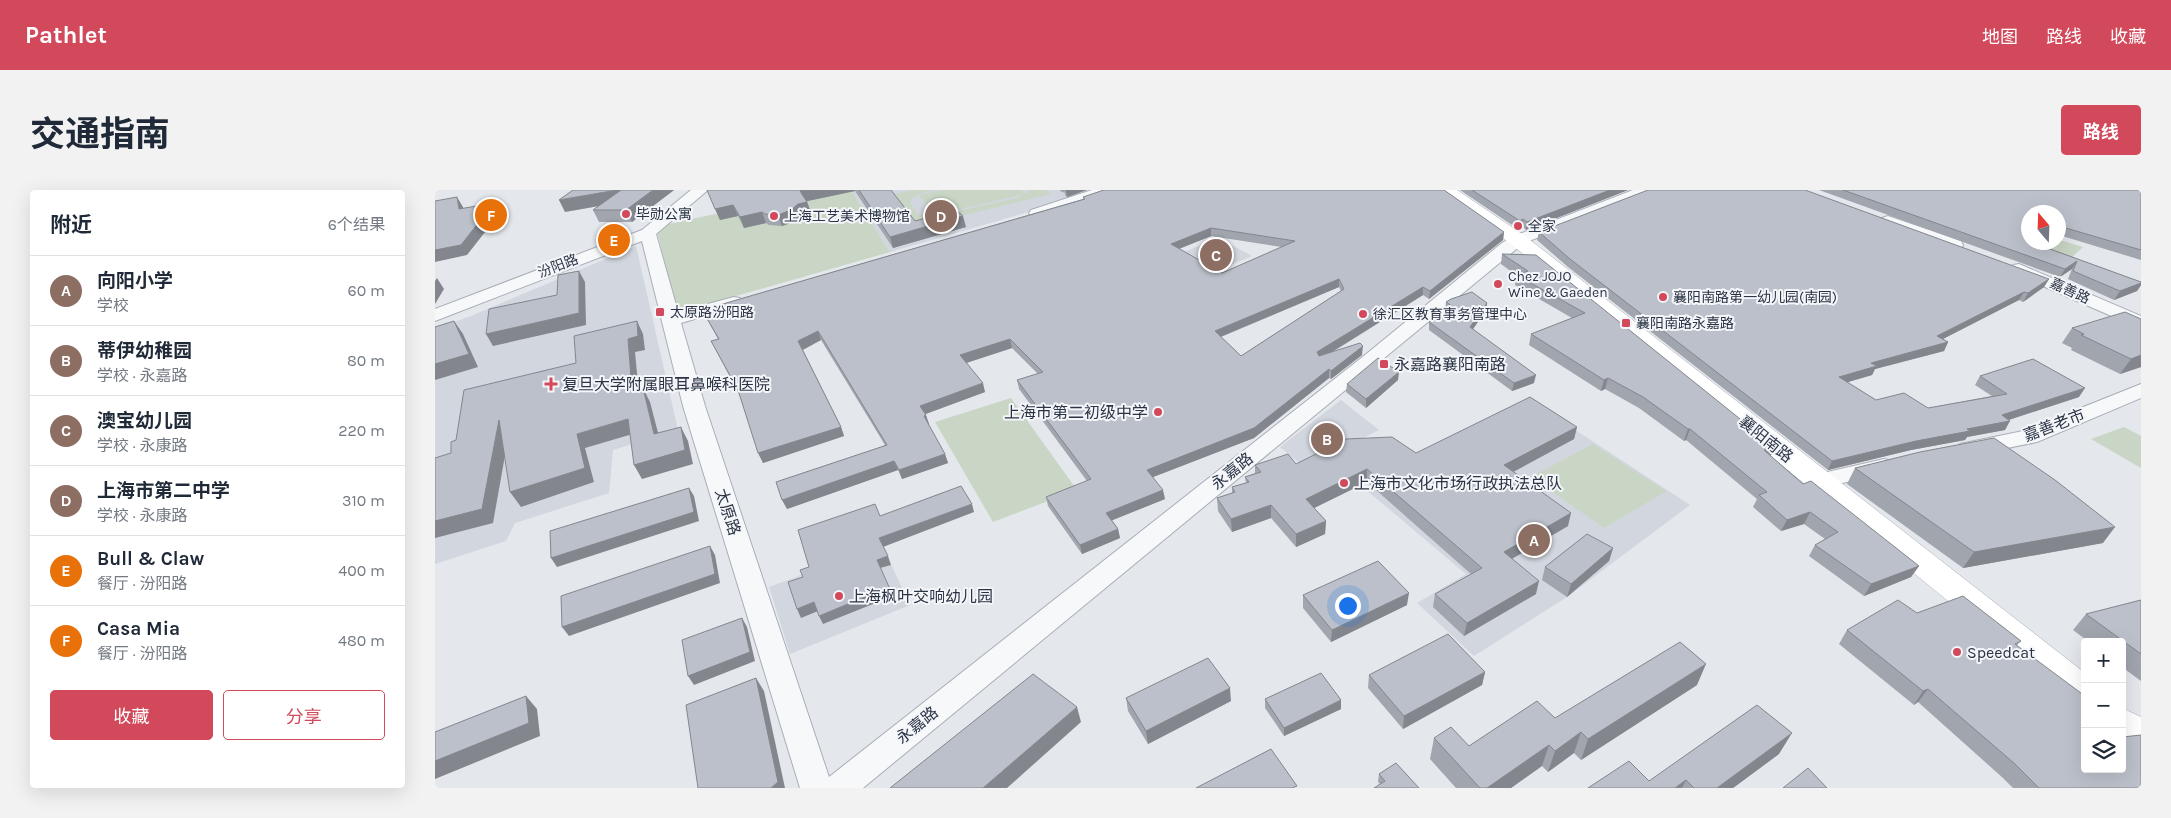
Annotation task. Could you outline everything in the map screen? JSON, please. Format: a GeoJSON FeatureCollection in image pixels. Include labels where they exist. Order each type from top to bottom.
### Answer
{"type":"FeatureCollection","features":[{"type":"Feature","properties":{"kind":"street","name":"汾阳路"},"geometry":{"type":"LineString","coordinates":[[435,315],[648,232],[700,190]]}},
{"type":"Feature","properties":{"kind":"street"},"geometry":{"type":"LineString","coordinates":[[1019,219],[1107,190]]}},
{"type":"Feature","properties":{"kind":"street","name":"襄阳南路"},"geometry":{"type":"LineString","coordinates":[[1445,190],[1518,240],[2081,690]]}},
{"type":"Feature","properties":{"kind":"street","name":"永嘉路"},"geometry":{"type":"LineString","coordinates":[[839,788],[1518,240],[1647,190]]}},
{"type":"Feature","properties":{"kind":"street"},"geometry":{"type":"LineString","coordinates":[[1875,216],[1967,250]]}},
{"type":"Feature","properties":{"kind":"street","name":"太原路"},"geometry":{"type":"LineString","coordinates":[[648,232],[694,406],[816,788]]}},
{"type":"Feature","properties":{"kind":"street","name":"嘉善路"},"geometry":{"type":"LineString","coordinates":[[2004,264],[2041,277],[2141,323]]}},
{"type":"Feature","properties":{"kind":"street"},"geometry":{"type":"LineString","coordinates":[[671,320],[747,298]]}},
{"type":"Feature","properties":{"kind":"street","name":"嘉善老市"},"geometry":{"type":"LineString","coordinates":[[1950,452],[2029,437],[2141,390]]}},
{"type":"Feature","properties":{"kind":"street"},"geometry":{"type":"LineString","coordinates":[[1818,481],[1902,462]]}},
{"type":"Feature","properties":{"kind":"street"},"geometry":{"type":"LineString","coordinates":[[2126,725],[2141,737]]}},
{"type":"Feature","properties":{"kind":"shaded area"},"geometry":{"type":"Polygon","coordinates":[[[851,190],[1069,190],[1080,195],[1049,206],[890,252],[851,190]]]}},
{"type":"Feature","properties":{"kind":"shaded area"},"geometry":{"type":"Polygon","coordinates":[[[1218,238],[1252,256],[1213,272],[1179,254],[1218,238]]]}},
{"type":"Feature","properties":{"kind":"shaded area","name":"复旦大学附属眼耳鼻喉科医院"},"geometry":{"type":"Polygon","coordinates":[[[636,246],[678,430],[613,450],[609,493],[515,523],[506,541],[435,564],[435,329],[471,316],[636,246]]]}},
{"type":"Feature","properties":{"kind":"shaded area"},"geometry":{"type":"Polygon","coordinates":[[[1341,400],[1379,430],[1304,467],[1280,447],[1341,400]]]}},
{"type":"Feature","properties":{"kind":"shaded area"},"geometry":{"type":"Polygon","coordinates":[[[1534,403],[1690,505],[1567,597],[1474,656],[1417,603],[1466,574],[1364,488],[1534,403]]]}},
{"type":"Feature","properties":{"kind":"shaded area","name":"上海枫叶交响幼儿园"},"geometry":{"type":"Polygon","coordinates":[[[882,545],[910,605],[790,654],[769,587],[882,545]]]}},
{"type":"Feature","properties":{"kind":"green space"},"geometry":{"type":"Polygon","coordinates":[[[827,190],[851,190],[890,252],[677,313],[657,231],[664,225],[827,190]]]}},
{"type":"Feature","properties":{"kind":"green space"},"geometry":{"type":"Polygon","coordinates":[[[914,190],[935,190],[917,195],[910,203],[918,214],[924,216],[936,216],[1017,198],[1031,190],[1046,190],[1051,194],[915,227],[890,195],[914,190]]]}},
{"type":"Feature","properties":{"kind":"green space"},"geometry":{"type":"Polygon","coordinates":[[[942,190],[1021,190],[1025,194],[935,215],[919,195],[942,190]]]}},
{"type":"Feature","properties":{"kind":"green space"},"geometry":{"type":"Polygon","coordinates":[[[2066,242],[2083,247],[2069,260],[2047,253],[2050,250],[2066,250],[2066,242]]]}},
{"type":"Feature","properties":{"kind":"green space"},"geometry":{"type":"Polygon","coordinates":[[[1011,398],[1077,490],[993,522],[935,422],[1011,398]]]}},
{"type":"Feature","properties":{"kind":"green space"},"geometry":{"type":"Polygon","coordinates":[[[2124,427],[2141,436],[2141,468],[2091,439],[2124,427]]]}},
{"type":"Feature","properties":{"kind":"green space"},"geometry":{"type":"Polygon","coordinates":[[[1593,444],[1666,491],[1604,528],[1531,477],[1593,444]]]}},
{"type":"Feature","properties":{"kind":"building"},"geometry":{"type":"Polygon","coordinates":[[[573,190],[617,190],[559,200],[573,190]]]}},
{"type":"Feature","properties":{"kind":"building"},"geometry":{"type":"Polygon","coordinates":[[[621,190],[653,190],[626,210],[593,210],[621,190]]]}},
{"type":"Feature","properties":{"kind":"building"},"geometry":{"type":"Polygon","coordinates":[[[707,190],[805,190],[800,191],[807,202],[798,204],[791,210],[778,215],[762,212],[740,217],[733,205],[715,209],[707,190]]]}},
{"type":"Feature","properties":{"kind":"building"},"geometry":{"type":"Polygon","coordinates":[[[859,190],[891,190],[915,221],[956,210],[963,216],[890,237],[859,190]]]}},
{"type":"Feature","properties":{"kind":"building"},"geometry":{"type":"Polygon","coordinates":[[[1104,190],[1444,190],[1504,232],[1430,291],[1423,287],[1317,352],[1319,356],[1360,343],[1363,346],[1331,371],[1329,369],[1254,428],[1147,470],[1163,490],[1106,513],[1118,529],[1080,545],[1046,497],[1091,479],[1017,380],[1043,372],[1010,339],[960,355],[983,383],[920,406],[945,454],[899,470],[894,461],[782,500],[776,482],[887,445],[818,331],[798,341],[841,427],[758,453],[738,390],[711,341],[719,339],[702,310],[1085,199],[1083,197],[1104,190]],[[1211,228],[1171,244],[1222,273],[1295,241],[1211,228]],[[1339,279],[1215,331],[1241,356],[1344,289],[1339,279]]]}},
{"type":"Feature","properties":{"kind":"building"},"geometry":{"type":"Polygon","coordinates":[[[1472,190],[1610,190],[1527,222],[1523,219],[1520,221],[1472,190]]]}},
{"type":"Feature","properties":{"kind":"building"},"geometry":{"type":"Polygon","coordinates":[[[1648,190],[1805,190],[2049,279],[2028,293],[2024,292],[1937,336],[1948,342],[1871,363],[1877,366],[1839,377],[1876,400],[1904,393],[1928,408],[2007,394],[1980,376],[2033,359],[2085,388],[2002,415],[2010,421],[1967,429],[1970,431],[1916,441],[1832,461],[1570,259],[1539,232],[1648,190]]]}},
{"type":"Feature","properties":{"kind":"building"},"geometry":{"type":"Polygon","coordinates":[[[1843,190],[2141,190],[2141,250],[2066,228],[2066,205],[2021,205],[2021,250],[2053,250],[2141,283],[2120,291],[2073,271],[2077,261],[2065,269],[1843,190]]]}},
{"type":"Feature","properties":{"kind":"building"},"geometry":{"type":"Polygon","coordinates":[[[457,197],[459,209],[494,203],[461,245],[435,250],[435,201],[457,197]]]}},
{"type":"Feature","properties":{"kind":"building"},"geometry":{"type":"Polygon","coordinates":[[[1502,254],[1536,255],[1775,447],[1764,450],[1803,484],[1811,481],[1919,566],[1871,584],[1815,545],[1838,532],[1810,512],[1787,520],[1759,495],[1767,492],[1690,429],[1643,397],[1608,378],[1604,380],[1531,334],[1585,313],[1516,275],[1528,271],[1502,254]]]}},
{"type":"Feature","properties":{"kind":"building"},"geometry":{"type":"Polygon","coordinates":[[[579,271],[579,313],[486,334],[489,309],[557,295],[558,275],[579,271]]]}},
{"type":"Feature","properties":{"kind":"building"},"geometry":{"type":"Polygon","coordinates":[[[1472,292],[1487,303],[1470,327],[1536,375],[1514,383],[1429,322],[1461,312],[1446,302],[1472,292]]]}},
{"type":"Feature","properties":{"kind":"building"},"geometry":{"type":"Polygon","coordinates":[[[2125,312],[2141,319],[2141,355],[2131,359],[2081,335],[2084,334],[2072,328],[2125,312]]]}},
{"type":"Feature","properties":{"kind":"building"},"geometry":{"type":"Polygon","coordinates":[[[454,321],[469,354],[435,364],[435,327],[454,321]]]}},
{"type":"Feature","properties":{"kind":"building"},"geometry":{"type":"Polygon","coordinates":[[[637,321],[638,336],[628,339],[632,391],[643,388],[654,434],[681,427],[685,450],[634,465],[628,419],[577,434],[585,468],[510,492],[499,420],[482,509],[435,521],[435,458],[451,453],[451,442],[456,440],[464,390],[576,363],[574,336],[637,321]]]}},
{"type":"Feature","properties":{"kind":"building"},"geometry":{"type":"Polygon","coordinates":[[[1378,358],[1399,372],[1366,399],[1347,384],[1378,358]]]}},
{"type":"Feature","properties":{"kind":"building"},"geometry":{"type":"Polygon","coordinates":[[[1530,397],[1577,427],[1504,465],[1571,513],[1504,552],[1539,581],[1467,623],[1435,594],[1482,568],[1367,469],[1306,499],[1326,521],[1296,534],[1271,505],[1231,519],[1217,498],[1235,492],[1232,487],[1249,482],[1245,477],[1261,472],[1255,465],[1288,454],[1296,464],[1346,439],[1392,437],[1416,453],[1530,397]]]}},
{"type":"Feature","properties":{"kind":"building"},"geometry":{"type":"Polygon","coordinates":[[[1994,438],[2055,480],[2115,527],[1974,552],[1855,468],[1920,452],[1994,438]]]}},
{"type":"Feature","properties":{"kind":"building"},"geometry":{"type":"Polygon","coordinates":[[[961,486],[972,504],[879,538],[888,556],[877,560],[889,587],[819,616],[814,602],[797,609],[788,582],[803,577],[800,570],[809,567],[798,530],[875,504],[880,516],[961,486]]]}},
{"type":"Feature","properties":{"kind":"building"},"geometry":{"type":"Polygon","coordinates":[[[689,488],[694,512],[551,558],[550,531],[689,488]]]}},
{"type":"Feature","properties":{"kind":"building"},"geometry":{"type":"Polygon","coordinates":[[[1587,534],[1613,548],[1571,584],[1545,567],[1587,534]]]}},
{"type":"Feature","properties":{"kind":"building"},"geometry":{"type":"Polygon","coordinates":[[[710,546],[715,574],[562,627],[561,596],[710,546]]]}},
{"type":"Feature","properties":{"kind":"building"},"geometry":{"type":"Polygon","coordinates":[[[1378,561],[1409,593],[1332,630],[1303,595],[1378,561]]]}},
{"type":"Feature","properties":{"kind":"building"},"geometry":{"type":"Polygon","coordinates":[[[1963,596],[2021,641],[2015,644],[2081,693],[2081,773],[2126,773],[2126,737],[2141,735],[2141,788],[2039,788],[2015,764],[1928,689],[1923,691],[1847,630],[1898,600],[1917,613],[1963,596]]]}},
{"type":"Feature","properties":{"kind":"building"},"geometry":{"type":"Polygon","coordinates":[[[2141,600],[2141,654],[2126,643],[2126,638],[2119,638],[2086,614],[2141,600]]]}},
{"type":"Feature","properties":{"kind":"building"},"geometry":{"type":"Polygon","coordinates":[[[742,618],[750,652],[688,676],[682,640],[742,618]]]}},
{"type":"Feature","properties":{"kind":"building"},"geometry":{"type":"Polygon","coordinates":[[[1448,634],[1485,672],[1404,716],[1369,675],[1448,634]]]}},
{"type":"Feature","properties":{"kind":"building"},"geometry":{"type":"Polygon","coordinates":[[[1680,642],[1706,664],[1588,739],[1581,732],[1555,751],[1549,745],[1487,788],[1480,788],[1434,738],[1451,727],[1469,746],[1537,701],[1555,718],[1680,642]]]}},
{"type":"Feature","properties":{"kind":"building"},"geometry":{"type":"Polygon","coordinates":[[[1208,658],[1230,688],[1146,731],[1126,698],[1208,658]]]}},
{"type":"Feature","properties":{"kind":"building"},"geometry":{"type":"Polygon","coordinates":[[[1321,673],[1341,700],[1284,728],[1265,699],[1321,673]]]}},
{"type":"Feature","properties":{"kind":"building"},"geometry":{"type":"Polygon","coordinates":[[[1033,674],[1077,707],[983,788],[890,788],[1033,674]]]}},
{"type":"Feature","properties":{"kind":"building"},"geometry":{"type":"Polygon","coordinates":[[[756,678],[778,782],[771,788],[698,788],[686,705],[756,678]]]}},
{"type":"Feature","properties":{"kind":"building"},"geometry":{"type":"Polygon","coordinates":[[[526,696],[529,723],[435,761],[435,732],[526,696]]]}},
{"type":"Feature","properties":{"kind":"building"},"geometry":{"type":"Polygon","coordinates":[[[1757,705],[1792,733],[1717,788],[1694,788],[1686,780],[1675,788],[1588,788],[1629,761],[1649,781],[1757,705]]]}},
{"type":"Feature","properties":{"kind":"building"},"geometry":{"type":"Polygon","coordinates":[[[1271,749],[1297,786],[1292,788],[1196,788],[1271,749]]]}},
{"type":"Feature","properties":{"kind":"building"},"geometry":{"type":"Polygon","coordinates":[[[1396,763],[1419,788],[1374,788],[1385,781],[1379,774],[1396,763]]]}},
{"type":"Feature","properties":{"kind":"building"},"geometry":{"type":"Polygon","coordinates":[[[1808,768],[1827,788],[1783,788],[1808,768]]]}},
{"type":"Feature","properties":{"kind":"place","name":"毕勋公寓"},"geometry":{"type":"Point","coordinates":[626,214]}},
{"type":"Feature","properties":{"kind":"place","name":"Casa Mia"},"geometry":{"type":"Point","coordinates":[491,215]}},
{"type":"Feature","properties":{"kind":"place","name":"上海工艺美术博物馆"},"geometry":{"type":"Point","coordinates":[774,216]}},
{"type":"Feature","properties":{"kind":"place","name":"上海市第二中学"},"geometry":{"type":"Point","coordinates":[941,216]}},
{"type":"Feature","properties":{"kind":"place","name":"全家"},"geometry":{"type":"Point","coordinates":[1518,226]}},
{"type":"Feature","properties":{"kind":"place","name":"Bull & Claw"},"geometry":{"type":"Point","coordinates":[614,240]}},
{"type":"Feature","properties":{"kind":"place","name":"澳宝幼儿园"},"geometry":{"type":"Point","coordinates":[1216,255]}},
{"type":"Feature","properties":{"kind":"place","name":"Chez JOJO Wine & Gaeden"},"geometry":{"type":"Point","coordinates":[1498,284]}},
{"type":"Feature","properties":{"kind":"place","name":"襄阳南路第一幼儿园(南园)"},"geometry":{"type":"Point","coordinates":[1663,297]}},
{"type":"Feature","properties":{"kind":"place","name":"太原路汾阳路"},"geometry":{"type":"Point","coordinates":[660,312]}},
{"type":"Feature","properties":{"kind":"place","name":"徐汇区教育事务管理中心"},"geometry":{"type":"Point","coordinates":[1363,314]}},
{"type":"Feature","properties":{"kind":"place","name":"襄阳南路永嘉路"},"geometry":{"type":"Point","coordinates":[1626,323]}},
{"type":"Feature","properties":{"kind":"place","name":"永嘉路襄阳南路"},"geometry":{"type":"Point","coordinates":[1384,364]}},
{"type":"Feature","properties":{"kind":"place","name":"复旦大学附属眼耳鼻喉科医院"},"geometry":{"type":"Point","coordinates":[551,384]}},
{"type":"Feature","properties":{"kind":"place","name":"上海市第二初级中学"},"geometry":{"type":"Point","coordinates":[1158,412]}},
{"type":"Feature","properties":{"kind":"place","name":"蒂伊幼稚园"},"geometry":{"type":"Point","coordinates":[1327,439]}},
{"type":"Feature","properties":{"kind":"place","name":"上海市文化市场行政执法总队"},"geometry":{"type":"Point","coordinates":[1344,483]}},
{"type":"Feature","properties":{"kind":"place","name":"向阳小学"},"geometry":{"type":"Point","coordinates":[1534,540]}},
{"type":"Feature","properties":{"kind":"place","name":"上海枫叶交响幼儿园"},"geometry":{"type":"Point","coordinates":[839,596]}},
{"type":"Feature","properties":{"kind":"place","name":"Speedcat"},"geometry":{"type":"Point","coordinates":[1957,652]}}]}
